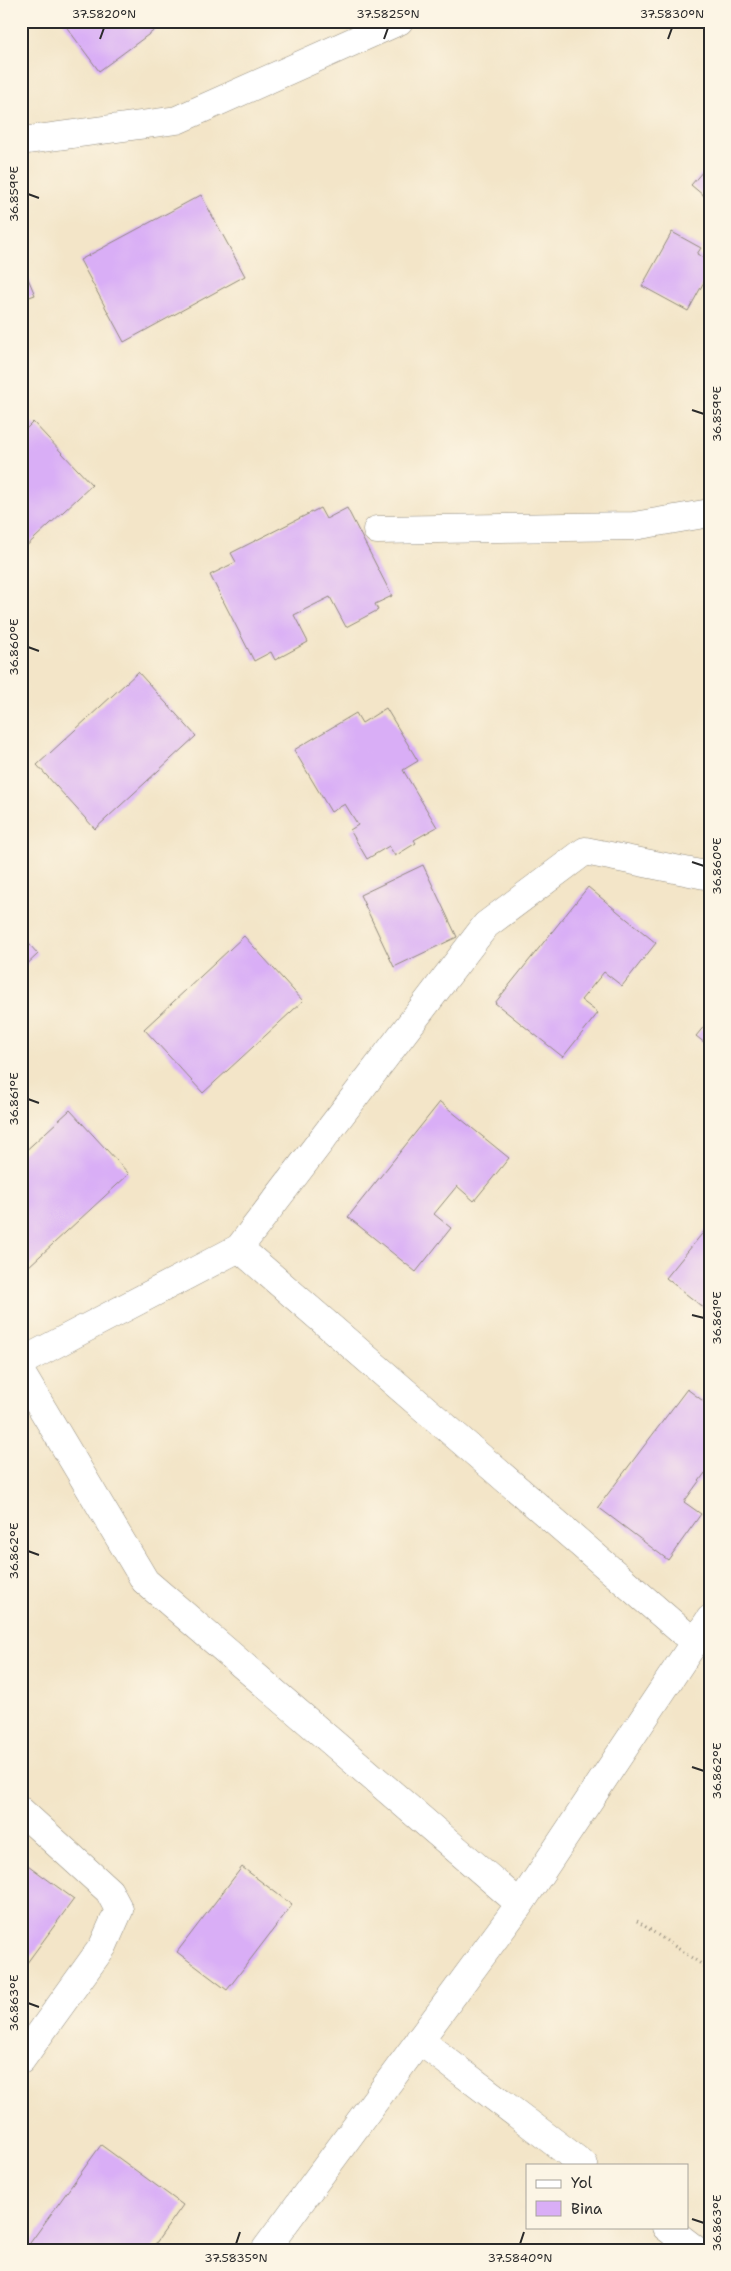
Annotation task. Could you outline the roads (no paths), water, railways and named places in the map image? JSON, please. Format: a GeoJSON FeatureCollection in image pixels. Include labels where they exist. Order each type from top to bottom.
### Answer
{"type":"FeatureCollection","features":[{"type":"Feature","properties":{"kind":"street"},"geometry":{"type":"LineString","coordinates":[[21,141],[177,120],[400,21]]}},
{"type":"Feature","properties":{"kind":"street"},"geometry":{"type":"LineString","coordinates":[[377,530],[634,526],[710,512]]}},
{"type":"Feature","properties":{"kind":"street"},"geometry":{"type":"LineString","coordinates":[[21,1362],[239,1248],[486,925],[586,851],[710,876]]}},
{"type":"Feature","properties":{"kind":"street"},"geometry":{"type":"LineString","coordinates":[[239,1248],[694,1642]]}},
{"type":"Feature","properties":{"kind":"street"},"geometry":{"type":"LineString","coordinates":[[21,1373],[145,1581],[520,1904]]}},
{"type":"Feature","properties":{"kind":"street"},"geometry":{"type":"LineString","coordinates":[[265,2250],[520,1904],[710,1619]]}},
{"type":"Feature","properties":{"kind":"street"},"geometry":{"type":"LineString","coordinates":[[21,1810],[109,1891],[119,1910],[103,1946],[21,2060]]}},
{"type":"Feature","properties":{"kind":"street"},"geometry":{"type":"LineString","coordinates":[[419,2040],[583,2164]]}},
{"type":"Feature","properties":{"kind":"street"},"geometry":{"type":"LineString","coordinates":[[667,2228],[696,2250]]}}]}
